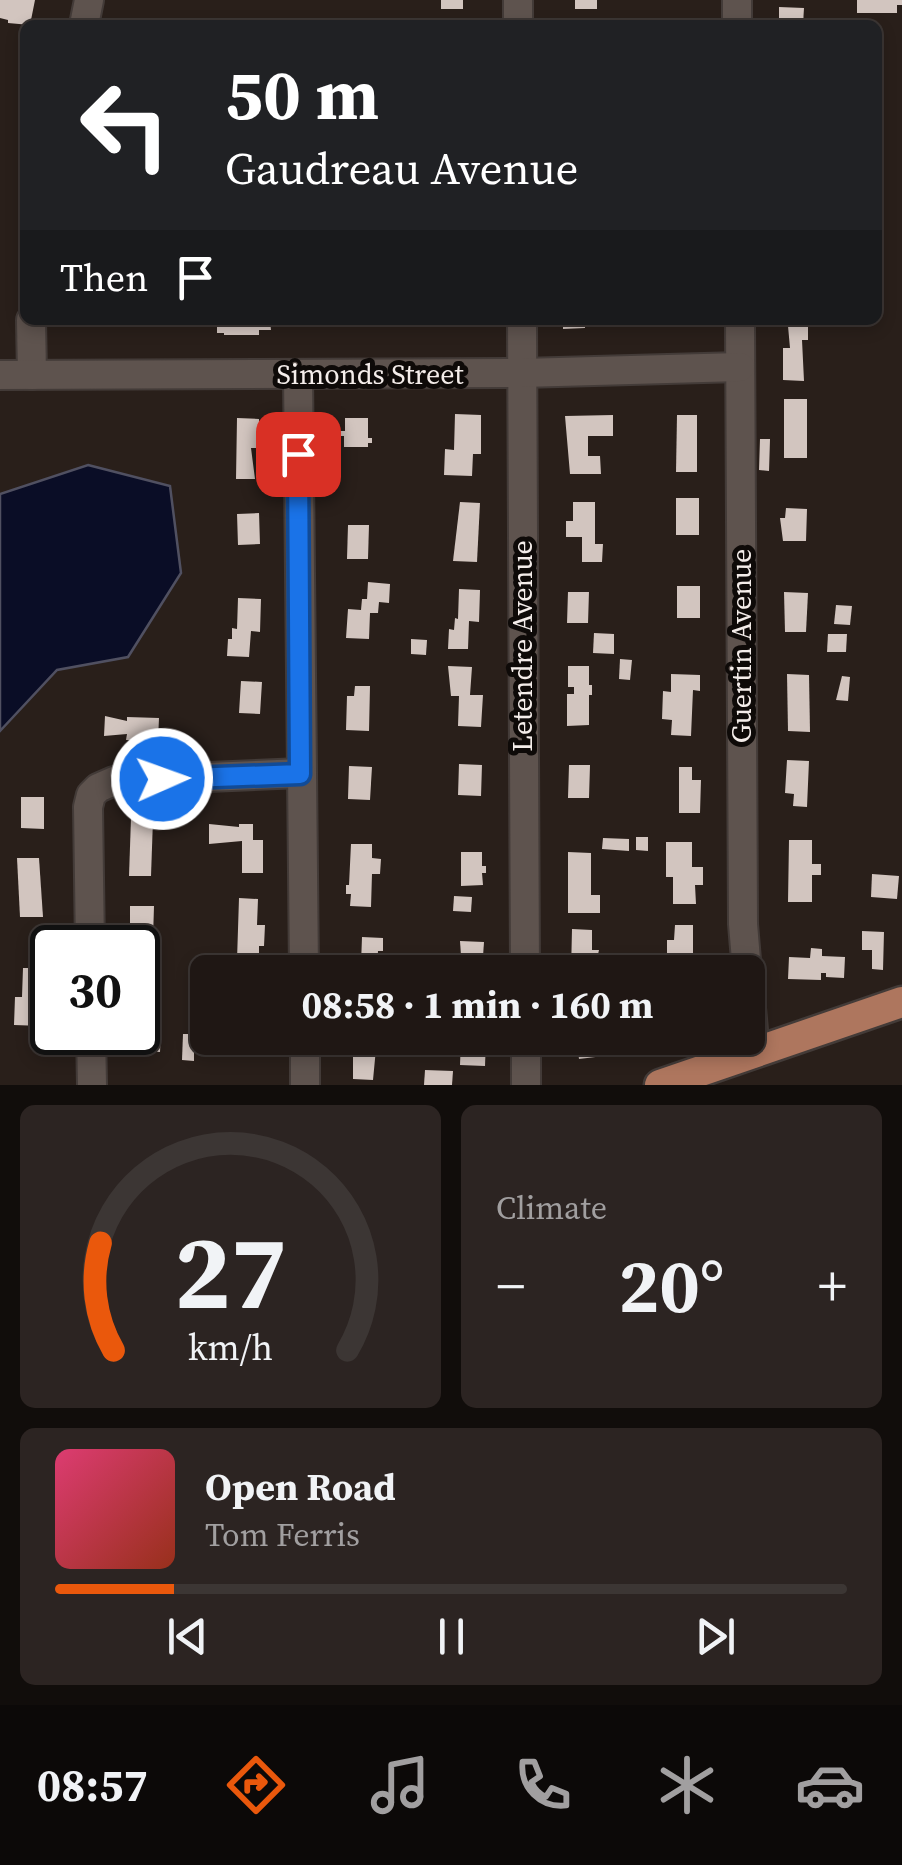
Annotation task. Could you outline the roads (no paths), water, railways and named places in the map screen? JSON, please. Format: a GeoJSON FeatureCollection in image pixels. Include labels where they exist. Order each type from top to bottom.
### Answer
{"type":"FeatureCollection","features":[{"type":"Feature","properties":{"kind":"main road"},"geometry":{"type":"LineString","coordinates":[[765,1048],[902,1002]]}},
{"type":"Feature","properties":{"kind":"main road"},"geometry":{"type":"LineString","coordinates":[[660,1085],[745,1055]]}},
{"type":"Feature","properties":{"kind":"street"},"geometry":{"type":"LineString","coordinates":[[31,325],[32,375]]}},
{"type":"Feature","properties":{"kind":"street","name":"Letendre Avenue"},"geometry":{"type":"LineString","coordinates":[[522,325],[525,955]]}},
{"type":"Feature","properties":{"kind":"street","name":"Guertin Avenue"},"geometry":{"type":"LineString","coordinates":[[740,325],[746,955]]}},
{"type":"Feature","properties":{"kind":"street","name":"Simonds Street"},"geometry":{"type":"LineString","coordinates":[[0,375],[522,373],[740,367]]}},
{"type":"Feature","properties":{"kind":"street"},"geometry":{"type":"LineString","coordinates":[[298,374],[304,955]]}},
{"type":"Feature","properties":{"kind":"street"},"geometry":{"type":"LineString","coordinates":[[90,925],[88,807],[98,788],[127,780],[300,774]]}},
{"type":"Feature","properties":{"kind":"street"},"geometry":{"type":"LineString","coordinates":[[91,1055],[92,1085]]}},
{"type":"Feature","properties":{"kind":"street"},"geometry":{"type":"LineString","coordinates":[[304,1055],[305,1085]]}},
{"type":"Feature","properties":{"kind":"street"},"geometry":{"type":"LineString","coordinates":[[526,1055],[526,1085]]}},
{"type":"Feature","properties":{"kind":"water"},"geometry":{"type":"Polygon","coordinates":[[[88,465],[170,486],[181,573],[128,657],[57,670],[0,731],[0,494],[88,465]]]}}]}
